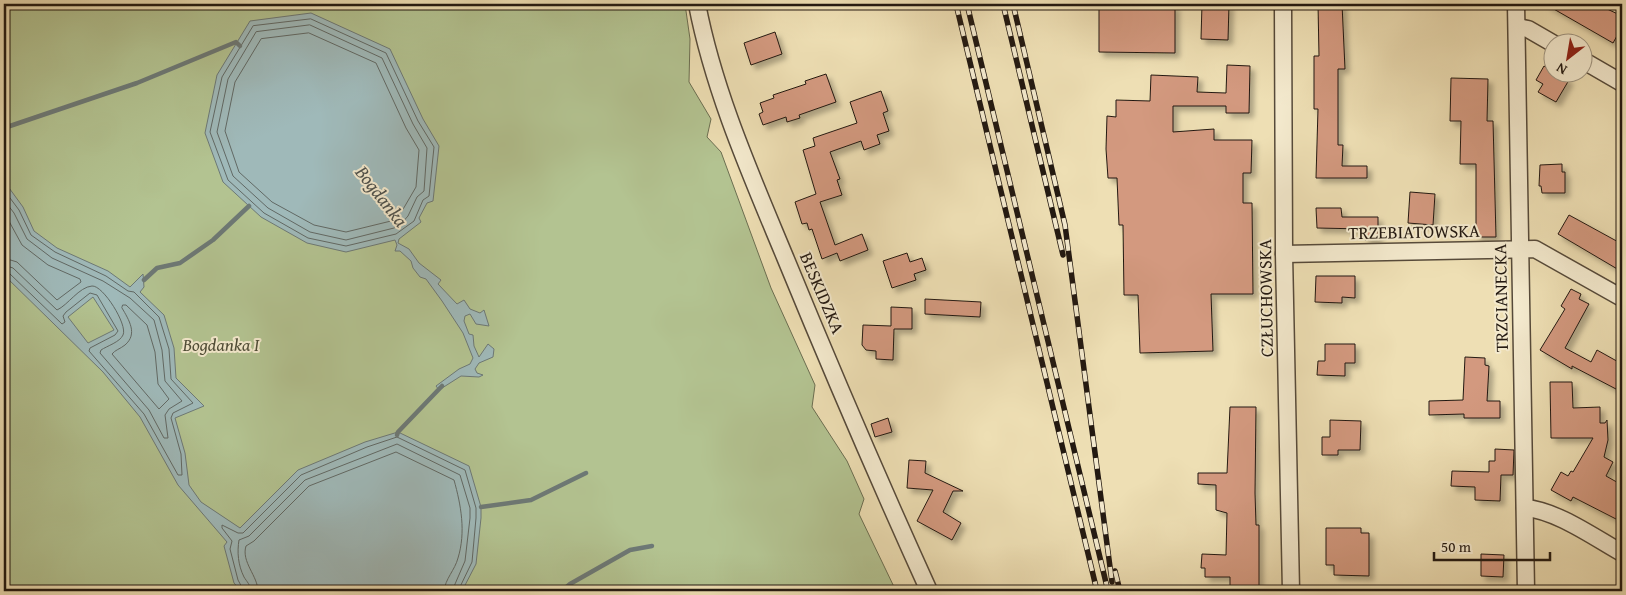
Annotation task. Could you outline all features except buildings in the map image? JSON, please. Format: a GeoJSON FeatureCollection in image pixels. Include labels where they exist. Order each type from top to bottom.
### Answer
{"type":"FeatureCollection","features":[{"type":"Feature","properties":{"kind":"street","name":"BESKIDZKA"},"geometry":{"type":"LineString","coordinates":[[697,4],[709,58],[722,99],[872,466],[929,591]]}},
{"type":"Feature","properties":{"kind":"street","name":"CZŁUCHOWSKA"},"geometry":{"type":"LineString","coordinates":[[1283,4],[1284,254],[1291,591]]}},
{"type":"Feature","properties":{"kind":"street","name":"TRZCIANECKA"},"geometry":{"type":"LineString","coordinates":[[1516,4],[1526,591]]}},
{"type":"Feature","properties":{"kind":"street"},"geometry":{"type":"LineString","coordinates":[[1517,27],[1528,29],[1544,38]]}},
{"type":"Feature","properties":{"kind":"street"},"geometry":{"type":"LineString","coordinates":[[1594,67],[1622,83]]}},
{"type":"Feature","properties":{"kind":"street","name":"TRZEBIATOWSKA"},"geometry":{"type":"LineString","coordinates":[[1284,254],[1535,249],[1622,298]]}},
{"type":"Feature","properties":{"kind":"street"},"geometry":{"type":"LineString","coordinates":[[1525,508],[1536,509],[1552,515],[1622,553]]}},
{"type":"Feature","properties":{"kind":"green space","name":"Bogdanka I"},"geometry":{"type":"Polygon","coordinates":[[[4,4],[685,4],[690,39],[689,82],[711,119],[707,137],[721,152],[771,288],[815,385],[812,407],[847,461],[864,499],[859,514],[896,591],[4,591],[4,4]]]}},
{"type":"Feature","properties":{"kind":"water"},"geometry":{"type":"Polygon","coordinates":[[[311,13],[390,49],[423,119],[439,146],[433,201],[427,203],[419,218],[421,222],[399,239],[398,243],[409,249],[419,263],[441,280],[438,284],[457,304],[464,300],[470,309],[480,313],[484,310],[489,326],[476,324],[470,314],[465,316],[464,321],[469,334],[473,335],[474,346],[479,357],[488,344],[494,349],[493,357],[479,363],[475,369],[477,373],[483,375],[479,377],[461,376],[439,390],[436,386],[459,369],[470,364],[473,358],[463,333],[426,279],[420,277],[413,268],[411,261],[400,251],[395,251],[397,245],[395,240],[346,252],[307,243],[261,217],[223,182],[205,133],[217,75],[250,21],[311,13]]]}},
{"type":"Feature","properties":{"kind":"water"},"geometry":{"type":"Polygon","coordinates":[[[4,181],[23,207],[34,231],[57,248],[108,271],[130,287],[143,274],[144,287],[140,292],[164,315],[174,348],[176,378],[204,406],[175,418],[185,453],[189,485],[201,502],[240,528],[298,470],[365,442],[398,432],[469,466],[481,507],[481,518],[476,564],[462,591],[241,591],[234,583],[224,546],[227,542],[178,485],[140,417],[103,372],[4,275],[4,181]],[[93,297],[68,317],[88,343],[114,330],[93,297]]]}},
{"type":"Feature","properties":{"kind":"waterway","name":"Bogdanka"},"geometry":{"type":"LineString","coordinates":[[4,128],[137,83],[236,42],[240,46]]}},
{"type":"Feature","properties":{"kind":"waterway"},"geometry":{"type":"LineString","coordinates":[[144,280],[157,268],[180,263],[213,240],[249,206]]}},
{"type":"Feature","properties":{"kind":"waterway","name":"Bogdanka"},"geometry":{"type":"LineString","coordinates":[[397,435],[442,386]]}},
{"type":"Feature","properties":{"kind":"waterway"},"geometry":{"type":"LineString","coordinates":[[481,507],[531,500],[586,473]]}},
{"type":"Feature","properties":{"kind":"waterway"},"geometry":{"type":"LineString","coordinates":[[562,591],[570,584],[630,550],[652,546]]}},
{"type":"Feature","properties":{"kind":"railway"},"geometry":{"type":"LineString","coordinates":[[956,4],[1097,591]]}},
{"type":"Feature","properties":{"kind":"railway"},"geometry":{"type":"LineString","coordinates":[[967,4],[1108,591]]}},
{"type":"Feature","properties":{"kind":"railway"},"geometry":{"type":"LineString","coordinates":[[1003,4],[1063,255]]}},
{"type":"Feature","properties":{"kind":"railway"},"geometry":{"type":"LineString","coordinates":[[1013,4],[1065,225],[1112,582]]}},
{"type":"Feature","properties":{"kind":"railway"},"geometry":{"type":"LineString","coordinates":[[1115,571],[1120,591]]}}]}
